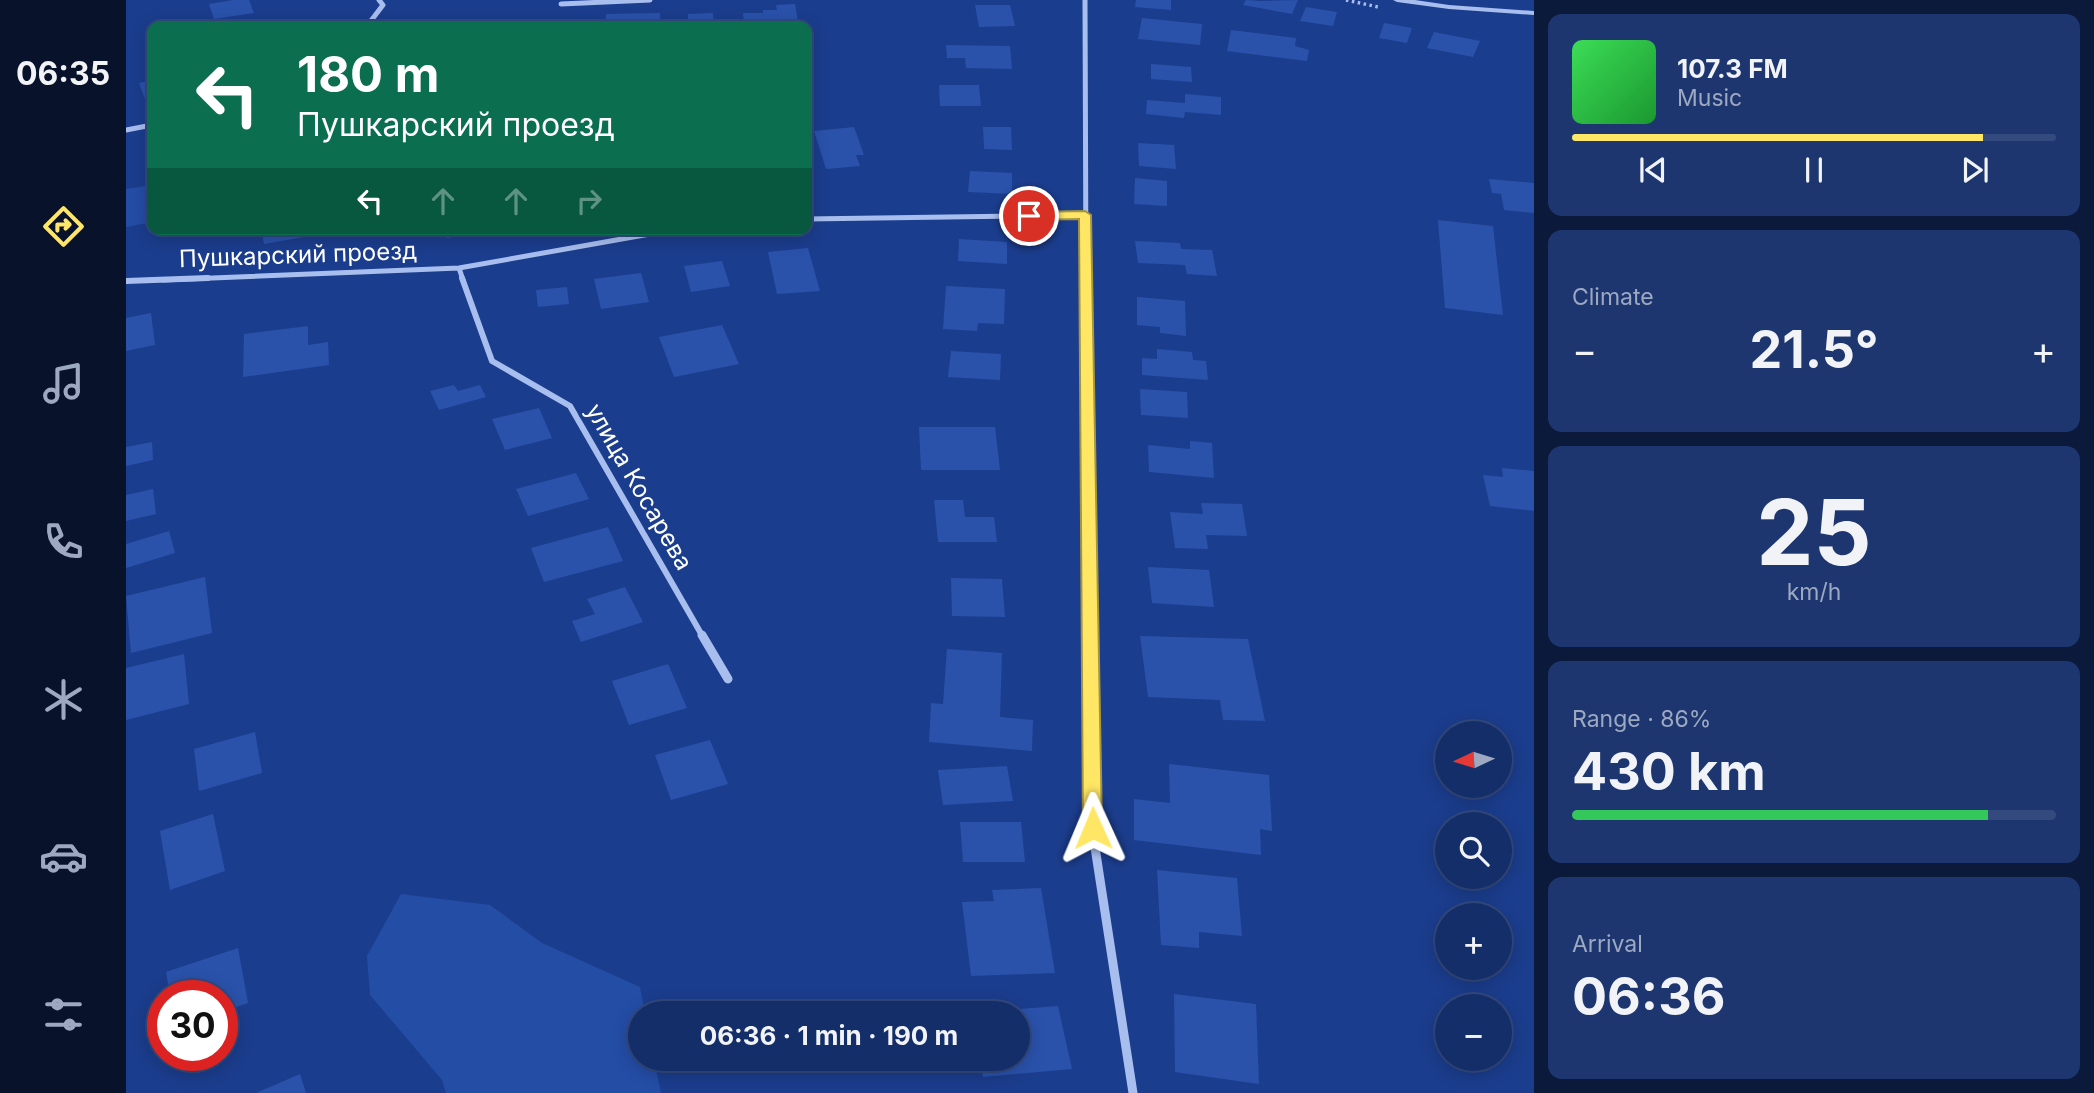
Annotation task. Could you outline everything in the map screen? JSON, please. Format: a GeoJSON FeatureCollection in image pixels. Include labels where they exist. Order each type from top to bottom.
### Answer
{"type":"FeatureCollection","features":[{"type":"Feature","properties":{"kind":"street"},"geometry":{"type":"LineString","coordinates":[[371,21],[383,5],[379,0]]}},
{"type":"Feature","properties":{"kind":"street"},"geometry":{"type":"LineString","coordinates":[[561,4],[650,0]]}},
{"type":"Feature","properties":{"kind":"street"},"geometry":{"type":"LineString","coordinates":[[1085,0],[1093,828],[1133,1093]]}},
{"type":"Feature","properties":{"kind":"street"},"geometry":{"type":"LineString","coordinates":[[1397,0],[1450,8],[1534,13]]}},
{"type":"Feature","properties":{"kind":"street"},"geometry":{"type":"LineString","coordinates":[[126,130],[147,126]]}},
{"type":"Feature","properties":{"kind":"street"},"geometry":{"type":"LineString","coordinates":[[812,219],[1085,215]]}},
{"type":"Feature","properties":{"kind":"street","name":"Пушкарский проезд"},"geometry":{"type":"LineString","coordinates":[[126,281],[458,268],[644,235]]}},
{"type":"Feature","properties":{"kind":"street","name":"улица Косарева"},"geometry":{"type":"LineString","coordinates":[[458,268],[492,361],[570,406],[728,679]]}},
{"type":"Feature","properties":{"kind":"shaded area"},"geometry":{"type":"Polygon","coordinates":[[[147,186],[147,223],[126,227],[126,189],[147,186]]]}},
{"type":"Feature","properties":{"kind":"shaded area"},"geometry":{"type":"Polygon","coordinates":[[[401,894],[490,905],[542,943],[640,987],[643,1001],[628,1001],[628,1071],[656,1071],[661,1093],[446,1093],[442,1080],[370,995],[367,956],[401,894]]]}},
{"type":"Feature","properties":{"kind":"building"},"geometry":{"type":"Polygon","coordinates":[[[249,0],[254,13],[214,19],[209,4],[249,0]]]}},
{"type":"Feature","properties":{"kind":"building"},"geometry":{"type":"Polygon","coordinates":[[[1136,0],[1171,0],[1171,10],[1135,7],[1136,0]]]}},
{"type":"Feature","properties":{"kind":"building"},"geometry":{"type":"Polygon","coordinates":[[[1246,0],[1298,0],[1292,14],[1243,5],[1246,0]]]}},
{"type":"Feature","properties":{"kind":"building"},"geometry":{"type":"Polygon","coordinates":[[[795,4],[798,21],[744,21],[743,13],[777,10],[776,5],[795,4]]]}},
{"type":"Feature","properties":{"kind":"building"},"geometry":{"type":"Polygon","coordinates":[[[975,5],[1010,5],[1015,26],[979,27],[975,5]]]}},
{"type":"Feature","properties":{"kind":"building"},"geometry":{"type":"Polygon","coordinates":[[[1306,7],[1337,12],[1333,26],[1300,21],[1306,7]]]}},
{"type":"Feature","properties":{"kind":"building"},"geometry":{"type":"Polygon","coordinates":[[[660,13],[660,21],[605,21],[606,14],[660,13]]]}},
{"type":"Feature","properties":{"kind":"building"},"geometry":{"type":"Polygon","coordinates":[[[713,13],[714,21],[688,21],[688,14],[713,13]]]}},
{"type":"Feature","properties":{"kind":"building"},"geometry":{"type":"Polygon","coordinates":[[[1142,18],[1202,24],[1200,45],[1138,39],[1142,18]]]}},
{"type":"Feature","properties":{"kind":"building"},"geometry":{"type":"Polygon","coordinates":[[[1384,23],[1412,28],[1407,43],[1379,38],[1384,23]]]}},
{"type":"Feature","properties":{"kind":"building"},"geometry":{"type":"Polygon","coordinates":[[[1231,30],[1296,38],[1295,46],[1309,50],[1307,61],[1227,51],[1231,30]]]}},
{"type":"Feature","properties":{"kind":"building"},"geometry":{"type":"Polygon","coordinates":[[[1434,32],[1480,41],[1473,57],[1427,48],[1434,32]]]}},
{"type":"Feature","properties":{"kind":"building"},"geometry":{"type":"Polygon","coordinates":[[[946,45],[1010,46],[1012,69],[966,68],[965,58],[947,58],[946,45]]]}},
{"type":"Feature","properties":{"kind":"building"},"geometry":{"type":"Polygon","coordinates":[[[1151,64],[1191,67],[1192,82],[1151,79],[1151,64]]]}},
{"type":"Feature","properties":{"kind":"building"},"geometry":{"type":"Polygon","coordinates":[[[147,81],[147,98],[145,99],[139,83],[147,81]]]}},
{"type":"Feature","properties":{"kind":"building"},"geometry":{"type":"Polygon","coordinates":[[[939,85],[979,85],[981,106],[940,106],[939,85]]]}},
{"type":"Feature","properties":{"kind":"building"},"geometry":{"type":"Polygon","coordinates":[[[1185,94],[1221,97],[1221,115],[1185,112],[1184,118],[1146,114],[1147,100],[1185,103],[1185,94]]]}},
{"type":"Feature","properties":{"kind":"building"},"geometry":{"type":"Polygon","coordinates":[[[854,127],[864,155],[856,155],[860,166],[826,169],[814,131],[854,127]]]}},
{"type":"Feature","properties":{"kind":"building"},"geometry":{"type":"Polygon","coordinates":[[[983,127],[1011,127],[1012,150],[984,149],[983,127]]]}},
{"type":"Feature","properties":{"kind":"building"},"geometry":{"type":"Polygon","coordinates":[[[1138,143],[1174,145],[1176,169],[1139,166],[1138,143]]]}},
{"type":"Feature","properties":{"kind":"building"},"geometry":{"type":"Polygon","coordinates":[[[970,171],[1012,173],[1012,194],[968,192],[970,171]]]}},
{"type":"Feature","properties":{"kind":"building"},"geometry":{"type":"Polygon","coordinates":[[[1135,178],[1167,181],[1167,206],[1134,204],[1135,178]]]}},
{"type":"Feature","properties":{"kind":"building"},"geometry":{"type":"Polygon","coordinates":[[[1489,179],[1534,183],[1534,213],[1504,210],[1501,194],[1492,193],[1489,179]]]}},
{"type":"Feature","properties":{"kind":"building"},"geometry":{"type":"Polygon","coordinates":[[[1438,220],[1493,226],[1503,315],[1445,308],[1438,220]]]}},
{"type":"Feature","properties":{"kind":"building"},"geometry":{"type":"Polygon","coordinates":[[[262,235],[304,235],[304,237],[264,244],[262,235]]]}},
{"type":"Feature","properties":{"kind":"building"},"geometry":{"type":"Polygon","coordinates":[[[959,239],[1007,242],[1007,264],[958,261],[959,239]]]}},
{"type":"Feature","properties":{"kind":"building"},"geometry":{"type":"Polygon","coordinates":[[[1135,241],[1180,243],[1181,249],[1212,250],[1217,276],[1187,274],[1185,265],[1138,263],[1135,241]]]}},
{"type":"Feature","properties":{"kind":"building"},"geometry":{"type":"Polygon","coordinates":[[[808,248],[820,291],[777,294],[768,252],[808,248]]]}},
{"type":"Feature","properties":{"kind":"building"},"geometry":{"type":"Polygon","coordinates":[[[722,261],[730,286],[691,292],[684,266],[722,261]]]}},
{"type":"Feature","properties":{"kind":"building"},"geometry":{"type":"Polygon","coordinates":[[[641,273],[649,302],[601,309],[594,279],[641,273]]]}},
{"type":"Feature","properties":{"kind":"building"},"geometry":{"type":"Polygon","coordinates":[[[946,286],[1005,289],[1004,324],[978,323],[977,331],[943,329],[946,286]]]}},
{"type":"Feature","properties":{"kind":"building"},"geometry":{"type":"Polygon","coordinates":[[[567,287],[569,304],[538,307],[536,290],[567,287]]]}},
{"type":"Feature","properties":{"kind":"building"},"geometry":{"type":"Polygon","coordinates":[[[1137,297],[1185,301],[1186,336],[1160,333],[1160,327],[1137,325],[1137,297]]]}},
{"type":"Feature","properties":{"kind":"building"},"geometry":{"type":"Polygon","coordinates":[[[151,313],[155,345],[126,351],[126,318],[151,313]]]}},
{"type":"Feature","properties":{"kind":"building"},"geometry":{"type":"Polygon","coordinates":[[[722,325],[739,364],[674,377],[659,337],[722,325]]]}},
{"type":"Feature","properties":{"kind":"building"},"geometry":{"type":"Polygon","coordinates":[[[308,326],[308,345],[328,342],[329,365],[243,377],[244,334],[308,326]]]}},
{"type":"Feature","properties":{"kind":"building"},"geometry":{"type":"Polygon","coordinates":[[[1157,349],[1192,352],[1193,360],[1206,361],[1208,380],[1142,375],[1142,358],[1157,359],[1157,349]]]}},
{"type":"Feature","properties":{"kind":"building"},"geometry":{"type":"Polygon","coordinates":[[[951,351],[1001,354],[1000,380],[948,377],[951,351]]]}},
{"type":"Feature","properties":{"kind":"building"},"geometry":{"type":"Polygon","coordinates":[[[454,385],[458,391],[480,385],[486,397],[439,410],[430,391],[454,385]]]}},
{"type":"Feature","properties":{"kind":"building"},"geometry":{"type":"Polygon","coordinates":[[[1140,389],[1187,392],[1188,418],[1141,415],[1140,389]]]}},
{"type":"Feature","properties":{"kind":"building"},"geometry":{"type":"Polygon","coordinates":[[[539,408],[552,438],[505,450],[492,419],[539,408]]]}},
{"type":"Feature","properties":{"kind":"building"},"geometry":{"type":"Polygon","coordinates":[[[919,427],[995,427],[1000,470],[921,470],[919,427]]]}},
{"type":"Feature","properties":{"kind":"building"},"geometry":{"type":"Polygon","coordinates":[[[1190,441],[1212,443],[1214,478],[1149,472],[1148,445],[1190,449],[1190,441]]]}},
{"type":"Feature","properties":{"kind":"building"},"geometry":{"type":"Polygon","coordinates":[[[152,442],[153,460],[126,466],[126,447],[152,442]]]}},
{"type":"Feature","properties":{"kind":"building"},"geometry":{"type":"Polygon","coordinates":[[[1502,468],[1534,471],[1534,511],[1490,506],[1483,475],[1503,477],[1502,468]]]}},
{"type":"Feature","properties":{"kind":"building"},"geometry":{"type":"Polygon","coordinates":[[[576,473],[589,499],[528,516],[516,489],[576,473]]]}},
{"type":"Feature","properties":{"kind":"building"},"geometry":{"type":"Polygon","coordinates":[[[153,489],[156,514],[126,521],[126,495],[153,489]]]}},
{"type":"Feature","properties":{"kind":"building"},"geometry":{"type":"Polygon","coordinates":[[[934,500],[963,500],[965,517],[994,517],[997,542],[938,542],[934,500]]]}},
{"type":"Feature","properties":{"kind":"building"},"geometry":{"type":"Polygon","coordinates":[[[1201,503],[1242,504],[1247,536],[1206,535],[1208,549],[1175,548],[1170,512],[1203,514],[1201,503]]]}},
{"type":"Feature","properties":{"kind":"building"},"geometry":{"type":"Polygon","coordinates":[[[608,527],[623,561],[544,582],[531,548],[608,527]]]}},
{"type":"Feature","properties":{"kind":"building"},"geometry":{"type":"Polygon","coordinates":[[[169,531],[175,553],[126,568],[126,544],[169,531]]]}},
{"type":"Feature","properties":{"kind":"building"},"geometry":{"type":"Polygon","coordinates":[[[1148,567],[1209,570],[1214,607],[1152,603],[1148,567]]]}},
{"type":"Feature","properties":{"kind":"building"},"geometry":{"type":"Polygon","coordinates":[[[205,577],[212,633],[131,653],[126,596],[205,577]]]}},
{"type":"Feature","properties":{"kind":"building"},"geometry":{"type":"Polygon","coordinates":[[[951,578],[1002,579],[1005,617],[952,616],[951,578]]]}},
{"type":"Feature","properties":{"kind":"building"},"geometry":{"type":"Polygon","coordinates":[[[625,587],[643,622],[581,642],[572,621],[595,614],[587,599],[625,587]]]}},
{"type":"Feature","properties":{"kind":"building"},"geometry":{"type":"Polygon","coordinates":[[[1140,636],[1248,639],[1265,721],[1223,720],[1220,700],[1148,697],[1140,636]]]}},
{"type":"Feature","properties":{"kind":"building"},"geometry":{"type":"Polygon","coordinates":[[[947,649],[1002,653],[1000,717],[1033,720],[1032,751],[929,742],[931,703],[943,704],[947,649]]]}},
{"type":"Feature","properties":{"kind":"building"},"geometry":{"type":"Polygon","coordinates":[[[184,654],[189,704],[126,720],[126,668],[184,654]]]}},
{"type":"Feature","properties":{"kind":"building"},"geometry":{"type":"Polygon","coordinates":[[[668,664],[687,708],[629,725],[612,681],[668,664]]]}},
{"type":"Feature","properties":{"kind":"building"},"geometry":{"type":"Polygon","coordinates":[[[255,732],[262,773],[199,791],[194,749],[255,732]]]}},
{"type":"Feature","properties":{"kind":"building"},"geometry":{"type":"Polygon","coordinates":[[[710,740],[728,784],[671,800],[655,755],[710,740]]]}},
{"type":"Feature","properties":{"kind":"building"},"geometry":{"type":"Polygon","coordinates":[[[1169,764],[1269,775],[1272,831],[1260,829],[1261,855],[1134,840],[1134,799],[1170,803],[1169,764]]]}},
{"type":"Feature","properties":{"kind":"building"},"geometry":{"type":"Polygon","coordinates":[[[1007,766],[1013,801],[943,805],[938,770],[1007,766]]]}},
{"type":"Feature","properties":{"kind":"building"},"geometry":{"type":"Polygon","coordinates":[[[213,814],[225,871],[170,890],[160,831],[213,814]]]}},
{"type":"Feature","properties":{"kind":"building"},"geometry":{"type":"Polygon","coordinates":[[[960,822],[1021,822],[1025,862],[963,862],[960,822]]]}},
{"type":"Feature","properties":{"kind":"building"},"geometry":{"type":"Polygon","coordinates":[[[1157,870],[1237,878],[1242,936],[1199,932],[1199,948],[1161,945],[1157,870]]]}},
{"type":"Feature","properties":{"kind":"building"},"geometry":{"type":"Polygon","coordinates":[[[1041,888],[1055,973],[971,976],[962,902],[994,901],[992,890],[1041,888]]]}},
{"type":"Feature","properties":{"kind":"building"},"geometry":{"type":"Polygon","coordinates":[[[238,948],[248,1003],[238,1006],[238,980],[167,980],[166,972],[238,948]]]}},
{"type":"Feature","properties":{"kind":"building"},"geometry":{"type":"Polygon","coordinates":[[[1174,994],[1256,1004],[1259,1084],[1175,1072],[1174,994]]]}},
{"type":"Feature","properties":{"kind":"building"},"geometry":{"type":"Polygon","coordinates":[[[1058,1006],[1072,1069],[983,1077],[982,1071],[1030,1071],[1030,1008],[1058,1006]]]}},
{"type":"Feature","properties":{"kind":"building"},"geometry":{"type":"Polygon","coordinates":[[[300,1074],[306,1093],[256,1093],[300,1074]]]}},
{"type":"Feature","properties":{"kind":"route"},"geometry":{"type":"LineString","coordinates":[[1029,216],[1085,215],[1093,828]]}}]}
